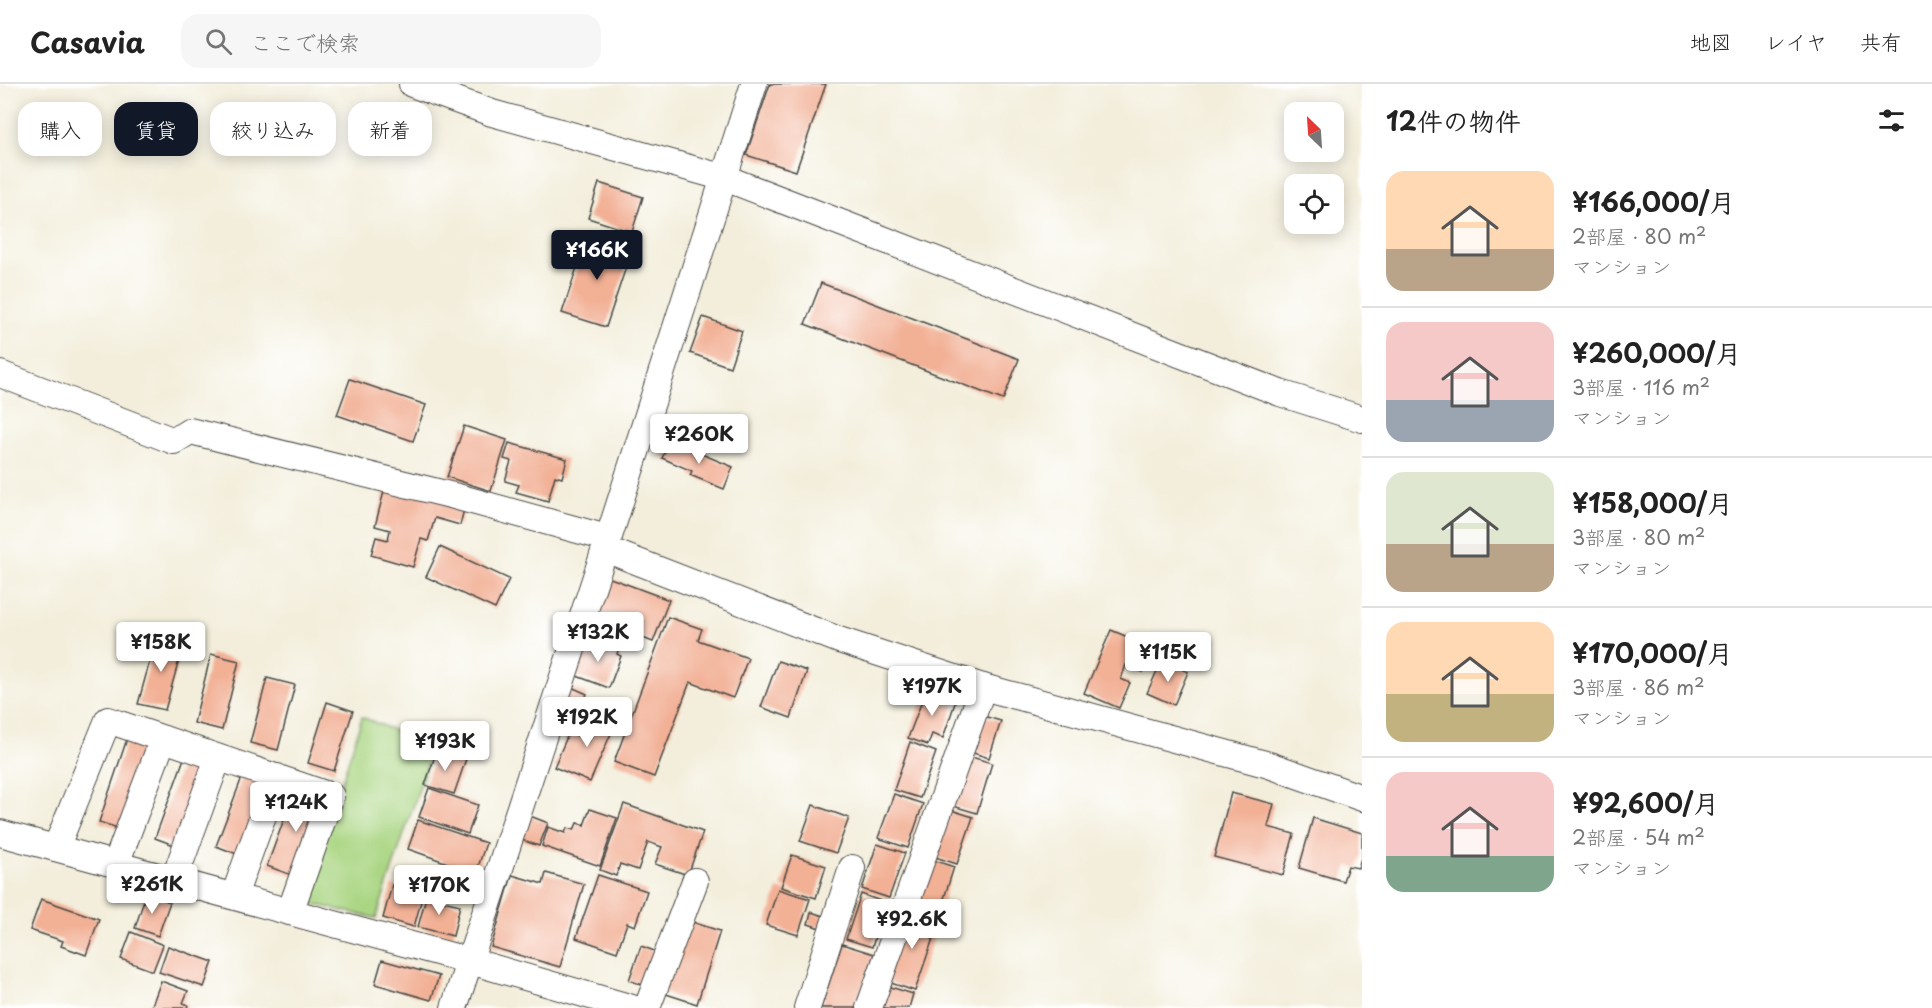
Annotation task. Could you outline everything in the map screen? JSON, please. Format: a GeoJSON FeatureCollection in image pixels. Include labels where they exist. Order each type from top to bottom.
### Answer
{"type":"FeatureCollection","features":[{"type":"Feature","properties":{"kind":"street"},"geometry":{"type":"LineString","coordinates":[[412,84],[492,113],[725,178],[1280,393],[1362,419]]}},
{"type":"Feature","properties":{"kind":"street"},"geometry":{"type":"LineString","coordinates":[[454,1008],[754,84]]}},
{"type":"Feature","properties":{"kind":"street"},"geometry":{"type":"LineString","coordinates":[[0,374],[174,441],[190,431],[445,493],[606,544],[839,640],[983,687],[1269,765],[1362,798]]}},
{"type":"Feature","properties":{"kind":"street"},"geometry":{"type":"LineString","coordinates":[[869,1008],[983,687]]}},
{"type":"Feature","properties":{"kind":"street"},"geometry":{"type":"LineString","coordinates":[[56,848],[108,720],[331,796],[290,912]]}},
{"type":"Feature","properties":{"kind":"street"},"geometry":{"type":"LineString","coordinates":[[116,864],[163,739]]}},
{"type":"Feature","properties":{"kind":"street"},"geometry":{"type":"LineString","coordinates":[[174,880],[218,758]]}},
{"type":"Feature","properties":{"kind":"street"},"geometry":{"type":"LineString","coordinates":[[234,896],[277,777]]}},
{"type":"Feature","properties":{"kind":"street"},"geometry":{"type":"LineString","coordinates":[[0,833],[470,961],[632,1008]]}},
{"type":"Feature","properties":{"kind":"street"},"geometry":{"type":"LineString","coordinates":[[807,1008],[852,868]]}},
{"type":"Feature","properties":{"kind":"street"},"geometry":{"type":"LineString","coordinates":[[647,1008],[696,881]]}},
{"type":"Feature","properties":{"kind":"green space"},"geometry":{"type":"Polygon","coordinates":[[[362,717],[433,747],[376,918],[313,904],[308,891],[362,717]]]}},
{"type":"Feature","properties":{"kind":"building"},"geometry":{"type":"Polygon","coordinates":[[[770,84],[826,84],[796,171],[746,155],[770,84]]]}},
{"type":"Feature","properties":{"kind":"building"},"geometry":{"type":"Polygon","coordinates":[[[599,183],[643,197],[632,232],[588,218],[599,183]]]}},
{"type":"Feature","properties":{"kind":"building"},"geometry":{"type":"Polygon","coordinates":[[[588,234],[632,249],[606,327],[562,313],[588,234]]]}},
{"type":"Feature","properties":{"kind":"building"},"geometry":{"type":"Polygon","coordinates":[[[821,283],[1019,359],[1003,400],[805,324],[821,283]]]}},
{"type":"Feature","properties":{"kind":"building"},"geometry":{"type":"Polygon","coordinates":[[[703,317],[742,331],[730,367],[690,353],[703,317]]]}},
{"type":"Feature","properties":{"kind":"building"},"geometry":{"type":"Polygon","coordinates":[[[350,379],[426,405],[413,441],[337,415],[350,379]]]}},
{"type":"Feature","properties":{"kind":"building"},"geometry":{"type":"Polygon","coordinates":[[[464,426],[507,440],[491,491],[447,477],[464,426]]]}},
{"type":"Feature","properties":{"kind":"building"},"geometry":{"type":"Polygon","coordinates":[[[670,441],[733,467],[724,489],[690,475],[692,471],[662,458],[670,441]]]}},
{"type":"Feature","properties":{"kind":"building"},"geometry":{"type":"Polygon","coordinates":[[[509,443],[567,459],[562,478],[555,476],[548,501],[516,492],[519,485],[505,481],[511,461],[504,459],[509,443]]]}},
{"type":"Feature","properties":{"kind":"building"},"geometry":{"type":"Polygon","coordinates":[[[387,480],[466,502],[460,525],[435,518],[428,541],[421,539],[413,567],[371,555],[376,537],[388,540],[390,530],[375,526],[387,480]]]}},
{"type":"Feature","properties":{"kind":"building"},"geometry":{"type":"Polygon","coordinates":[[[440,547],[509,579],[495,609],[426,577],[440,547]]]}},
{"type":"Feature","properties":{"kind":"building"},"geometry":{"type":"Polygon","coordinates":[[[605,576],[669,600],[653,642],[627,632],[623,642],[594,631],[598,621],[589,618],[605,576]]]}},
{"type":"Feature","properties":{"kind":"building"},"geometry":{"type":"Polygon","coordinates":[[[668,617],[702,629],[698,640],[748,658],[733,698],[690,682],[654,777],[614,762],[668,617]]]}},
{"type":"Feature","properties":{"kind":"building"},"geometry":{"type":"Polygon","coordinates":[[[1111,630],[1154,648],[1143,672],[1126,665],[1121,679],[1130,683],[1119,708],[1084,693],[1111,630]]]}},
{"type":"Feature","properties":{"kind":"building"},"geometry":{"type":"Polygon","coordinates":[[[157,635],[184,642],[165,710],[138,704],[157,635]]]}},
{"type":"Feature","properties":{"kind":"building"},"geometry":{"type":"Polygon","coordinates":[[[589,637],[619,648],[617,654],[621,656],[609,688],[574,675],[589,637]]]}},
{"type":"Feature","properties":{"kind":"building"},"geometry":{"type":"Polygon","coordinates":[[[211,654],[239,661],[222,730],[194,723],[211,654]]]}},
{"type":"Feature","properties":{"kind":"building"},"geometry":{"type":"Polygon","coordinates":[[[1162,660],[1188,672],[1174,705],[1147,693],[1162,660]]]}},
{"type":"Feature","properties":{"kind":"building"},"geometry":{"type":"Polygon","coordinates":[[[778,661],[807,671],[791,718],[761,707],[778,661]]]}},
{"type":"Feature","properties":{"kind":"building"},"geometry":{"type":"Polygon","coordinates":[[[267,678],[295,685],[278,750],[250,743],[267,678]]]}},
{"type":"Feature","properties":{"kind":"building"},"geometry":{"type":"Polygon","coordinates":[[[569,686],[587,694],[579,712],[561,704],[569,686]]]}},
{"type":"Feature","properties":{"kind":"building"},"geometry":{"type":"Polygon","coordinates":[[[926,690],[956,700],[943,738],[932,734],[928,745],[908,738],[926,690]]]}},
{"type":"Feature","properties":{"kind":"building"},"geometry":{"type":"Polygon","coordinates":[[[327,702],[353,711],[334,771],[308,763],[327,702]]]}},
{"type":"Feature","properties":{"kind":"building"},"geometry":{"type":"Polygon","coordinates":[[[603,708],[619,715],[590,782],[554,767],[569,732],[589,741],[603,708]]]}},
{"type":"Feature","properties":{"kind":"building"},"geometry":{"type":"Polygon","coordinates":[[[976,714],[1001,721],[989,758],[964,750],[976,714]]]}},
{"type":"Feature","properties":{"kind":"building"},"geometry":{"type":"Polygon","coordinates":[[[129,733],[154,741],[124,830],[99,822],[129,733]]]}},
{"type":"Feature","properties":{"kind":"building"},"geometry":{"type":"Polygon","coordinates":[[[910,742],[936,752],[920,798],[894,790],[910,742]]]}},
{"type":"Feature","properties":{"kind":"building"},"geometry":{"type":"Polygon","coordinates":[[[437,750],[466,759],[454,794],[425,785],[437,750]]]}},
{"type":"Feature","properties":{"kind":"building"},"geometry":{"type":"Polygon","coordinates":[[[186,753],[210,761],[179,847],[155,838],[186,753]]]}},
{"type":"Feature","properties":{"kind":"building"},"geometry":{"type":"Polygon","coordinates":[[[961,754],[992,763],[977,813],[946,804],[961,754]]]}},
{"type":"Feature","properties":{"kind":"building"},"geometry":{"type":"Polygon","coordinates":[[[244,772],[270,782],[242,856],[216,846],[244,772]]]}},
{"type":"Feature","properties":{"kind":"building"},"geometry":{"type":"Polygon","coordinates":[[[429,788],[478,805],[468,834],[419,817],[429,788]]]}},
{"type":"Feature","properties":{"kind":"building"},"geometry":{"type":"Polygon","coordinates":[[[295,789],[325,800],[297,877],[267,866],[295,789]]]}},
{"type":"Feature","properties":{"kind":"building"},"geometry":{"type":"Polygon","coordinates":[[[1231,793],[1274,804],[1268,827],[1294,834],[1283,875],[1214,857],[1231,793]]]}},
{"type":"Feature","properties":{"kind":"building"},"geometry":{"type":"Polygon","coordinates":[[[894,794],[923,804],[908,848],[878,838],[894,794]]]}},
{"type":"Feature","properties":{"kind":"building"},"geometry":{"type":"Polygon","coordinates":[[[624,804],[703,832],[688,875],[655,864],[662,847],[648,842],[638,870],[620,864],[616,876],[600,870],[624,804]]]}},
{"type":"Feature","properties":{"kind":"building"},"geometry":{"type":"Polygon","coordinates":[[[813,805],[849,818],[836,853],[800,841],[813,805]]]}},
{"type":"Feature","properties":{"kind":"building"},"geometry":{"type":"Polygon","coordinates":[[[945,808],[973,817],[957,864],[929,855],[945,808]]]}},
{"type":"Feature","properties":{"kind":"building"},"geometry":{"type":"Polygon","coordinates":[[[590,809],[617,818],[600,866],[542,846],[548,827],[565,833],[567,828],[574,830],[577,823],[584,825],[590,809]]]}},
{"type":"Feature","properties":{"kind":"building"},"geometry":{"type":"Polygon","coordinates":[[[525,814],[548,823],[539,846],[516,838],[525,814]]]}},
{"type":"Feature","properties":{"kind":"building"},"geometry":{"type":"Polygon","coordinates":[[[1313,818],[1362,833],[1362,855],[1358,868],[1348,866],[1343,881],[1299,868],[1313,818]]]}},
{"type":"Feature","properties":{"kind":"building"},"geometry":{"type":"Polygon","coordinates":[[[418,820],[486,843],[476,873],[408,849],[418,820]]]}},
{"type":"Feature","properties":{"kind":"building"},"geometry":{"type":"Polygon","coordinates":[[[877,844],[905,853],[889,898],[862,889],[877,844]]]}},
{"type":"Feature","properties":{"kind":"building"},"geometry":{"type":"Polygon","coordinates":[[[792,855],[826,866],[816,898],[781,887],[792,855]]]}},
{"type":"Feature","properties":{"kind":"building"},"geometry":{"type":"Polygon","coordinates":[[[927,858],[954,867],[939,914],[911,905],[927,858]]]}},
{"type":"Feature","properties":{"kind":"building"},"geometry":{"type":"Polygon","coordinates":[[[546,873],[584,884],[560,967],[491,947],[512,875],[543,884],[546,873]]]}},
{"type":"Feature","properties":{"kind":"building"},"geometry":{"type":"Polygon","coordinates":[[[598,875],[647,891],[635,926],[627,923],[617,952],[576,938],[598,875]]]}},
{"type":"Feature","properties":{"kind":"building"},"geometry":{"type":"Polygon","coordinates":[[[392,885],[423,894],[414,927],[383,918],[392,885]]]}},
{"type":"Feature","properties":{"kind":"building"},"geometry":{"type":"Polygon","coordinates":[[[778,889],[810,899],[798,935],[766,925],[778,889]]]}},
{"type":"Feature","properties":{"kind":"building"},"geometry":{"type":"Polygon","coordinates":[[[146,894],[170,902],[158,936],[135,928],[146,894]]]}},
{"type":"Feature","properties":{"kind":"building"},"geometry":{"type":"Polygon","coordinates":[[[861,894],[886,903],[872,947],[846,939],[861,894]]]}},
{"type":"Feature","properties":{"kind":"building"},"geometry":{"type":"Polygon","coordinates":[[[426,897],[460,905],[453,936],[418,927],[426,897]]]}},
{"type":"Feature","properties":{"kind":"building"},"geometry":{"type":"Polygon","coordinates":[[[41,899],[99,919],[86,955],[61,946],[63,941],[30,930],[41,899]]]}},
{"type":"Feature","properties":{"kind":"building"},"geometry":{"type":"Polygon","coordinates":[[[910,908],[940,918],[915,991],[885,981],[910,908]]]}},
{"type":"Feature","properties":{"kind":"building"},"geometry":{"type":"Polygon","coordinates":[[[811,912],[830,918],[826,930],[808,924],[811,912]]]}},
{"type":"Feature","properties":{"kind":"building"},"geometry":{"type":"Polygon","coordinates":[[[686,920],[720,931],[697,1004],[663,993],[686,920]]]}},
{"type":"Feature","properties":{"kind":"building"},"geometry":{"type":"Polygon","coordinates":[[[131,932],[163,945],[153,971],[121,959],[131,932]]]}},
{"type":"Feature","properties":{"kind":"building"},"geometry":{"type":"Polygon","coordinates":[[[842,944],[874,954],[856,1008],[821,1008],[842,944]]]}},
{"type":"Feature","properties":{"kind":"building"},"geometry":{"type":"Polygon","coordinates":[[[168,946],[213,962],[204,987],[159,972],[168,946]]]}},
{"type":"Feature","properties":{"kind":"building"},"geometry":{"type":"Polygon","coordinates":[[[641,946],[657,952],[645,986],[629,980],[641,946]]]}},
{"type":"Feature","properties":{"kind":"building"},"geometry":{"type":"Polygon","coordinates":[[[382,960],[439,976],[431,1000],[375,984],[382,960]]]}},
{"type":"Feature","properties":{"kind":"building"},"geometry":{"type":"Polygon","coordinates":[[[161,981],[188,991],[183,1003],[188,1005],[187,1008],[151,1008],[161,981]]]}},
{"type":"Feature","properties":{"kind":"building"},"geometry":{"type":"Polygon","coordinates":[[[884,985],[913,994],[909,1008],[877,1008],[884,985]]]}}]}
